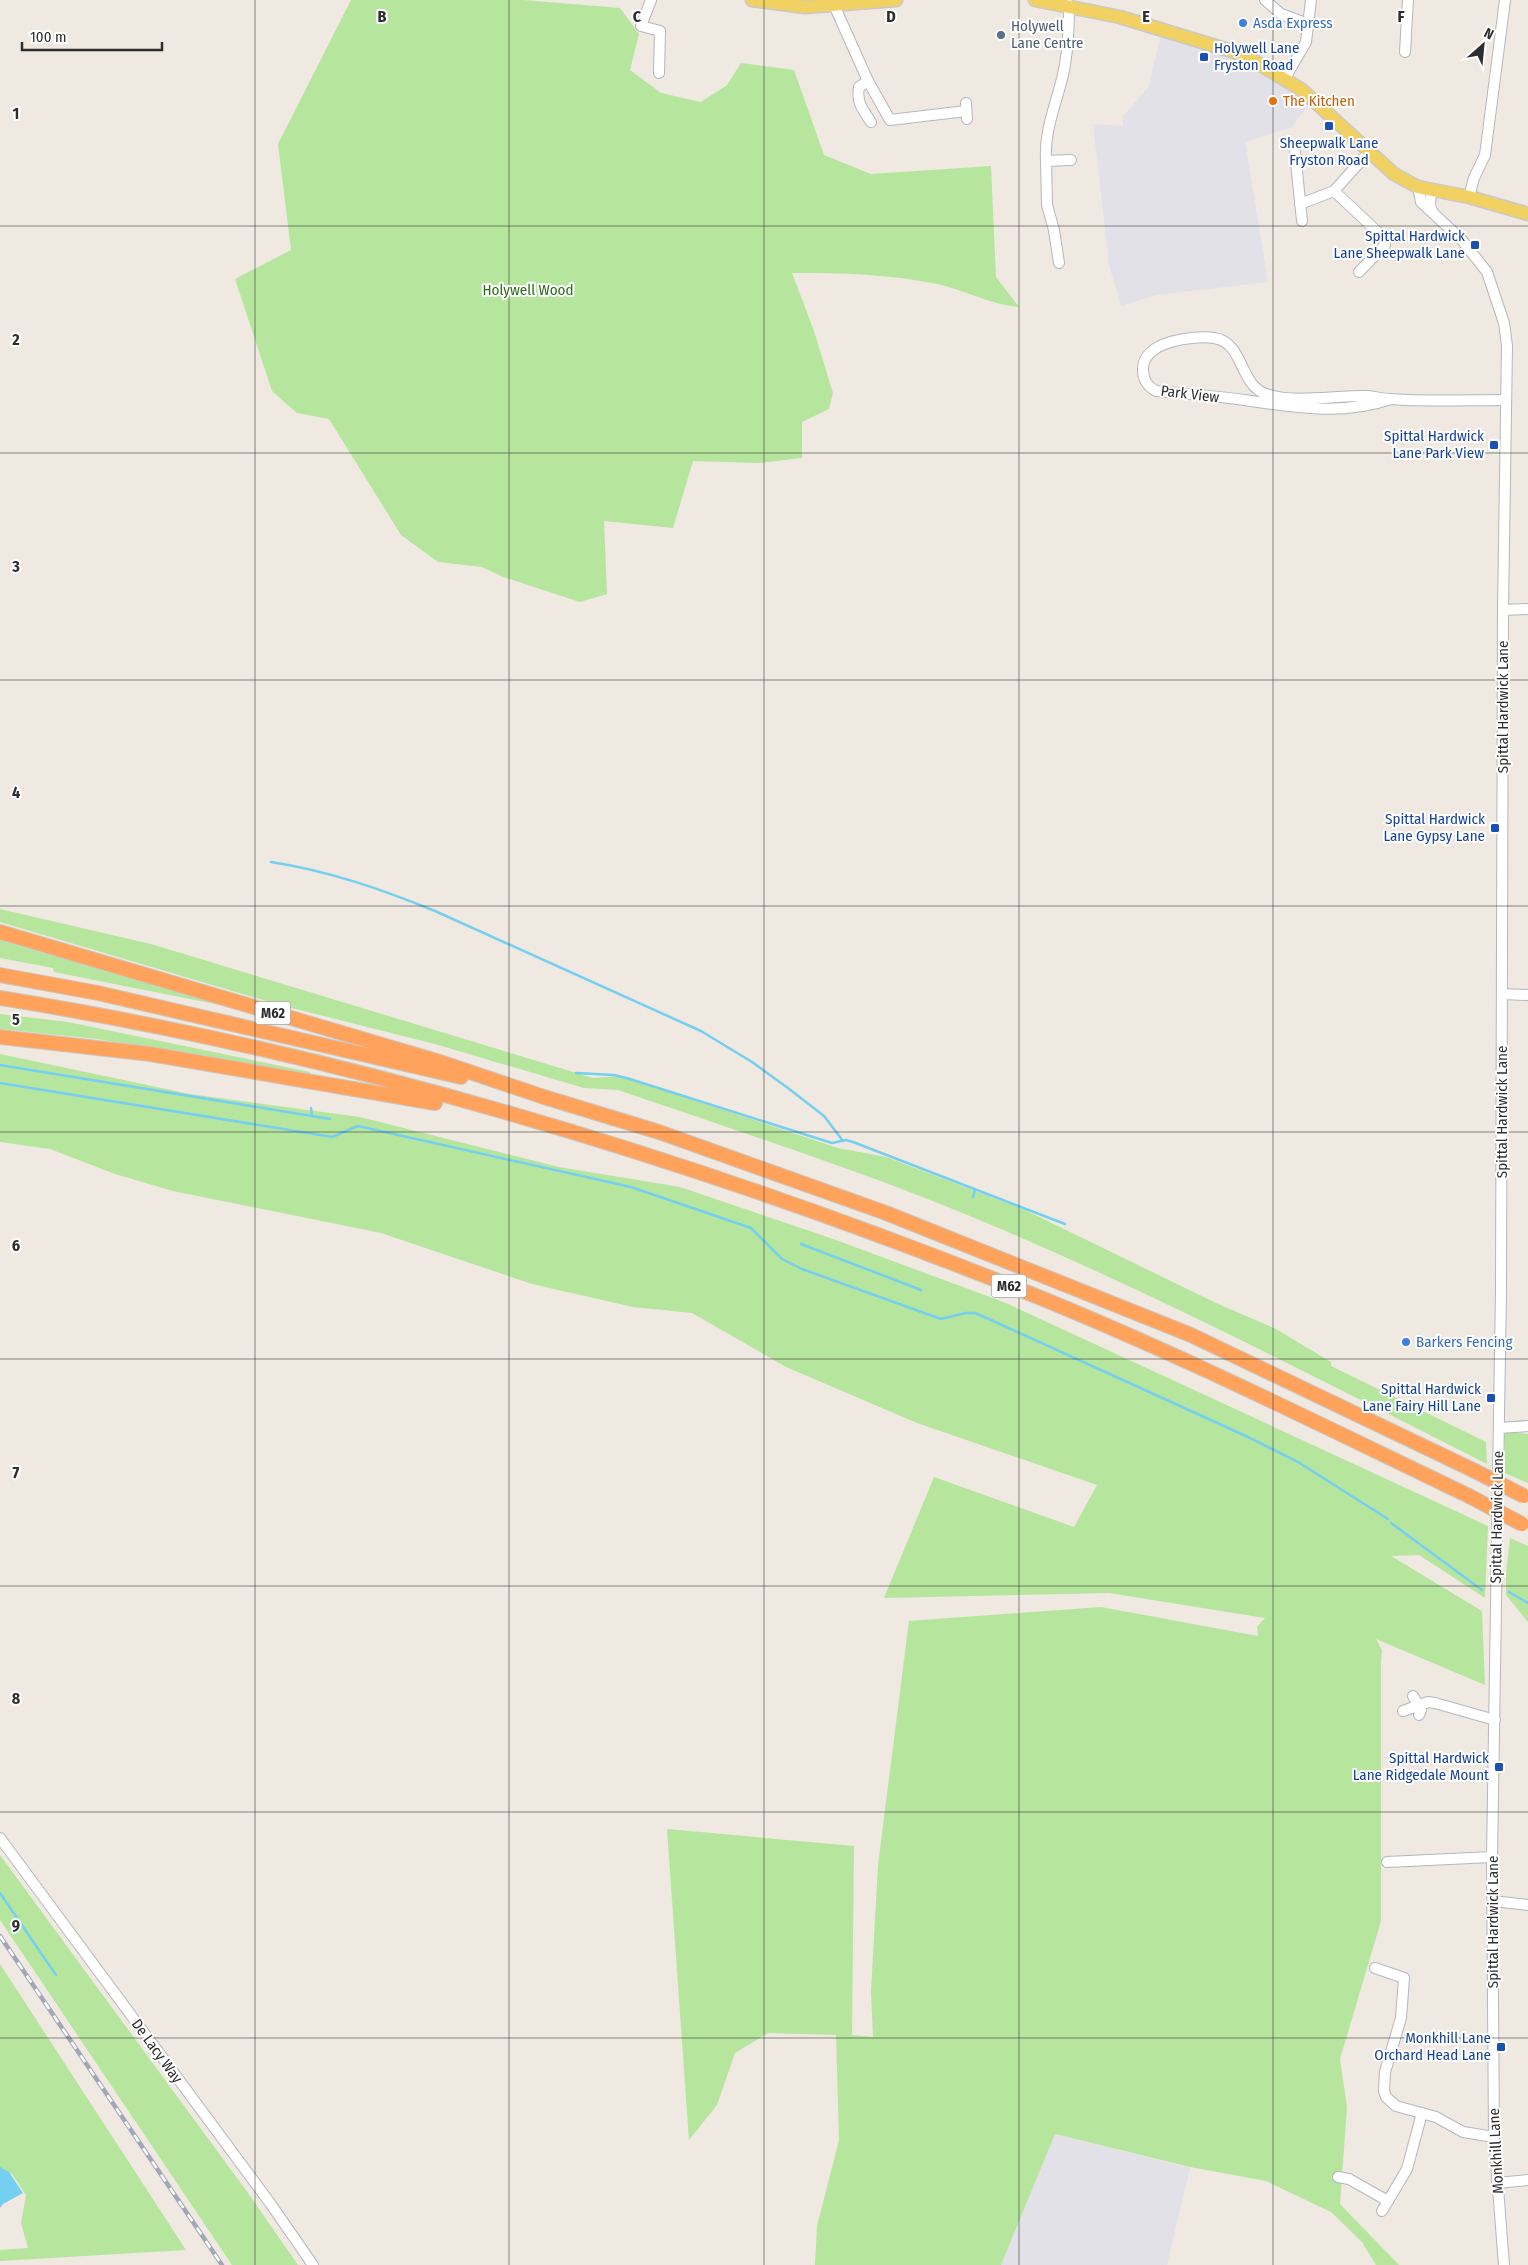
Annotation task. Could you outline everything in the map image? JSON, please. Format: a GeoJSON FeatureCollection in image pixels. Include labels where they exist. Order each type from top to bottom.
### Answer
{"type":"FeatureCollection","features":[{"type":"Feature","properties":{"kind":"highway","name":"M62"},"geometry":{"type":"LineString","coordinates":[[0,932],[440,1062],[544,1098],[659,1132],[764,1169],[1036,1271],[1191,1335],[1526,1497]]}},
{"type":"Feature","properties":{"kind":"highway","name":"M62"},"geometry":{"type":"LineString","coordinates":[[0,975],[98,993],[280,1034],[544,1098]]}},
{"type":"Feature","properties":{"kind":"highway","name":"M62"},"geometry":{"type":"LineString","coordinates":[[0,998],[188,1033],[325,1065],[532,1120],[749,1189],[1024,1291],[1203,1368],[1469,1496],[1525,1526]]}},
{"type":"Feature","properties":{"kind":"highway"},"geometry":{"type":"LineString","coordinates":[[0,1037],[150,1054],[532,1120]]}},
{"type":"Feature","properties":{"kind":"main road"},"geometry":{"type":"LineString","coordinates":[[752,0],[805,7],[834,3],[896,0]]}},
{"type":"Feature","properties":{"kind":"main road"},"geometry":{"type":"LineString","coordinates":[[1042,0],[1120,17],[1235,52],[1285,78],[1316,101],[1394,174],[1425,189],[1469,196],[1528,214]]}},
{"type":"Feature","properties":{"kind":"street"},"geometry":{"type":"LineString","coordinates":[[651,0],[641,26],[660,31],[658,73]]}},
{"type":"Feature","properties":{"kind":"street"},"geometry":{"type":"LineString","coordinates":[[1265,0],[1281,14],[1308,24]]}},
{"type":"Feature","properties":{"kind":"street"},"geometry":{"type":"LineString","coordinates":[[1285,78],[1306,42],[1311,0]]}},
{"type":"Feature","properties":{"kind":"street"},"geometry":{"type":"LineString","coordinates":[[1401,0],[1408,0],[1404,52]]}},
{"type":"Feature","properties":{"kind":"street"},"geometry":{"type":"LineString","coordinates":[[1469,196],[1474,178],[1485,156],[1505,0]]}},
{"type":"Feature","properties":{"kind":"street"},"geometry":{"type":"LineString","coordinates":[[834,3],[868,81],[890,120],[966,111]]}},
{"type":"Feature","properties":{"kind":"street"},"geometry":{"type":"LineString","coordinates":[[1059,263],[1054,230],[1047,206],[1044,142],[1063,73],[1068,42],[1069,5]]}},
{"type":"Feature","properties":{"kind":"street"},"geometry":{"type":"LineString","coordinates":[[868,81],[858,87],[857,95],[860,106],[871,122]]}},
{"type":"Feature","properties":{"kind":"street"},"geometry":{"type":"LineString","coordinates":[[1295,152],[1302,221]]}},
{"type":"Feature","properties":{"kind":"street"},"geometry":{"type":"LineString","coordinates":[[1300,204],[1334,191],[1369,152]]}},
{"type":"Feature","properties":{"kind":"street"},"geometry":{"type":"LineString","coordinates":[[1046,161],[1071,160]]}},
{"type":"Feature","properties":{"kind":"street","name":"Spittal Hardwick Lane"},"geometry":{"type":"LineString","coordinates":[[1425,189],[1421,202],[1461,239],[1487,272],[1504,323],[1507,346],[1503,610],[1499,1428],[1492,1857],[1494,2036]]}},
{"type":"Feature","properties":{"kind":"street"},"geometry":{"type":"LineString","coordinates":[[1334,191],[1383,237],[1385,245],[1358,272]]}},
{"type":"Feature","properties":{"kind":"street","name":"Park View"},"geometry":{"type":"LineString","coordinates":[[1391,399],[1370,406],[1341,410],[1297,408],[1244,400],[1156,391],[1143,378],[1143,365],[1147,355],[1160,346],[1194,338],[1215,338],[1222,341],[1237,355],[1253,388],[1266,394],[1288,398],[1369,396],[1391,399],[1505,400]]}},
{"type":"Feature","properties":{"kind":"street"},"geometry":{"type":"LineString","coordinates":[[1503,610],[1528,609]]}},
{"type":"Feature","properties":{"kind":"street"},"geometry":{"type":"LineString","coordinates":[[1502,994],[1528,995]]}},
{"type":"Feature","properties":{"kind":"street"},"geometry":{"type":"LineString","coordinates":[[1499,1428],[1528,1426]]}},
{"type":"Feature","properties":{"kind":"street"},"geometry":{"type":"LineString","coordinates":[[1403,1711],[1435,1702],[1495,1720]]}},
{"type":"Feature","properties":{"kind":"street","name":"De Lacy Way"},"geometry":{"type":"LineString","coordinates":[[0,1838],[270,2203],[313,2265]]}},
{"type":"Feature","properties":{"kind":"street"},"geometry":{"type":"LineString","coordinates":[[1387,1862],[1492,1857]]}},
{"type":"Feature","properties":{"kind":"street"},"geometry":{"type":"LineString","coordinates":[[1493,1901],[1528,1905]]}},
{"type":"Feature","properties":{"kind":"street"},"geometry":{"type":"LineString","coordinates":[[1375,1968],[1407,1974],[1401,2018],[1385,2072],[1384,2092],[1396,2106],[1436,2117],[1472,2135],[1494,2136]]}},
{"type":"Feature","properties":{"kind":"street","name":"Monkhill Lane"},"geometry":{"type":"LineString","coordinates":[[1494,2036],[1494,2136],[1504,2265]]}},
{"type":"Feature","properties":{"kind":"street"},"geometry":{"type":"LineString","coordinates":[[1382,2211],[1407,2169],[1422,2113]]}},
{"type":"Feature","properties":{"kind":"street"},"geometry":{"type":"LineString","coordinates":[[1338,2177],[1349,2179],[1388,2202]]}},
{"type":"Feature","properties":{"kind":"street"},"geometry":{"type":"LineString","coordinates":[[1497,2183],[1528,2180]]}},
{"type":"Feature","properties":{"kind":"shaded area"},"geometry":{"type":"Polygon","coordinates":[[[1162,31],[1235,52],[1313,99],[1292,127],[1245,142],[1268,282],[1156,295],[1121,306],[1109,265],[1093,124],[1123,126],[1123,116],[1148,88],[1162,31]]]}},
{"type":"Feature","properties":{"kind":"shaded area"},"geometry":{"type":"Polygon","coordinates":[[[1054,2134],[1190,2168],[1167,2265],[1001,2265],[1054,2134]]]}},
{"type":"Feature","properties":{"kind":"green space","name":"Holywell Wood"},"geometry":{"type":"Polygon","coordinates":[[[351,0],[523,0],[620,8],[639,34],[630,70],[661,93],[701,102],[727,85],[741,63],[794,70],[824,155],[871,174],[991,166],[996,277],[1019,307],[998,303],[937,284],[901,278],[829,273],[792,273],[814,331],[833,393],[829,409],[802,422],[802,458],[759,463],[693,461],[673,528],[604,521],[607,594],[580,602],[503,577],[482,567],[438,562],[401,535],[329,419],[297,413],[272,391],[235,279],[291,250],[278,144],[351,0]]]}},
{"type":"Feature","properties":{"kind":"green space"},"geometry":{"type":"Polygon","coordinates":[[[0,909],[151,944],[593,1078],[622,1076],[838,1148],[886,1157],[1025,1210],[1216,1303],[1276,1329],[1331,1362],[1331,1366],[1486,1442],[1487,1464],[1249,1344],[1129,1287],[1008,1232],[912,1193],[618,1090],[584,1088],[435,1044],[280,1005],[0,922],[0,909]]]}},
{"type":"Feature","properties":{"kind":"green space"},"geometry":{"type":"Polygon","coordinates":[[[0,940],[50,955],[50,952],[240,1009],[54,972],[53,968],[0,958],[0,940]]]}},
{"type":"Feature","properties":{"kind":"green space"},"geometry":{"type":"Polygon","coordinates":[[[0,1014],[68,1022],[310,1072],[310,1075],[97,1039],[0,1029],[0,1014]]]}},
{"type":"Feature","properties":{"kind":"green space"},"geometry":{"type":"Polygon","coordinates":[[[0,1054],[190,1094],[360,1117],[559,1167],[680,1187],[836,1240],[1006,1303],[1488,1526],[1485,1598],[1419,1555],[1391,1556],[1482,1611],[1485,1685],[1376,1639],[1382,1650],[1381,1921],[1340,2059],[1347,2107],[1340,2204],[1399,2265],[1376,2265],[1362,2242],[1331,2212],[1266,2181],[1190,2167],[1055,2134],[1001,2265],[815,2265],[817,2226],[839,2140],[836,2035],[768,2033],[735,2053],[717,2105],[689,2140],[667,1829],[854,1846],[852,2035],[873,2037],[871,1991],[878,1865],[909,1621],[1101,1607],[1258,1636],[1257,1627],[1265,1618],[1109,1593],[884,1598],[934,1477],[1074,1527],[1097,1485],[917,1423],[786,1367],[692,1313],[633,1307],[532,1284],[381,1233],[173,1191],[115,1174],[50,1149],[0,1142],[0,1054]]]}},
{"type":"Feature","properties":{"kind":"green space"},"geometry":{"type":"Polygon","coordinates":[[[1504,1431],[1528,1434],[1528,1483],[1505,1473],[1504,1431]]]}},
{"type":"Feature","properties":{"kind":"green space"},"geometry":{"type":"Polygon","coordinates":[[[1510,1538],[1528,1546],[1528,1622],[1506,1595],[1510,1538]]]}},
{"type":"Feature","properties":{"kind":"green space"},"geometry":{"type":"Polygon","coordinates":[[[0,1855],[248,2193],[298,2265],[232,2265],[0,1920],[0,1855]]]}},
{"type":"Feature","properties":{"kind":"green space"},"geometry":{"type":"Polygon","coordinates":[[[0,1964],[186,2250],[0,2261],[0,2250],[28,2248],[21,2223],[26,2195],[12,2174],[0,2168],[0,1964]]]}},
{"type":"Feature","properties":{"kind":"water"},"geometry":{"type":"Polygon","coordinates":[[[0,2167],[9,2172],[23,2193],[3,2204],[0,2208],[0,2167]]]}},
{"type":"Feature","properties":{"kind":"waterway"},"geometry":{"type":"LineString","coordinates":[[271,862],[314,870],[375,888],[415,903],[701,1031],[752,1062],[788,1088],[824,1116],[843,1141]]}},
{"type":"Feature","properties":{"kind":"waterway"},"geometry":{"type":"LineString","coordinates":[[0,1065],[330,1119]]}},
{"type":"Feature","properties":{"kind":"waterway"},"geometry":{"type":"LineString","coordinates":[[576,1073],[614,1075],[832,1143],[846,1140],[853,1142],[1065,1224]]}},
{"type":"Feature","properties":{"kind":"waterway"},"geometry":{"type":"LineString","coordinates":[[0,1083],[332,1137],[358,1126],[631,1187],[751,1228],[782,1259],[802,1269],[941,1319],[966,1313],[975,1313],[991,1320],[1248,1437],[1298,1462],[1388,1519]]}},
{"type":"Feature","properties":{"kind":"waterway"},"geometry":{"type":"LineString","coordinates":[[311,1108],[312,1116]]}},
{"type":"Feature","properties":{"kind":"waterway"},"geometry":{"type":"LineString","coordinates":[[973,1197],[975,1190]]}},
{"type":"Feature","properties":{"kind":"waterway"},"geometry":{"type":"LineString","coordinates":[[801,1244],[921,1290]]}},
{"type":"Feature","properties":{"kind":"waterway"},"geometry":{"type":"LineString","coordinates":[[1391,1523],[1482,1590]]}},
{"type":"Feature","properties":{"kind":"waterway"},"geometry":{"type":"LineString","coordinates":[[1509,1592],[1528,1603]]}},
{"type":"Feature","properties":{"kind":"waterway"},"geometry":{"type":"LineString","coordinates":[[0,1893],[56,1975]]}},
{"type":"Feature","properties":{"kind":"railway"},"geometry":{"type":"LineString","coordinates":[[0,1936],[222,2265]]}},
{"type":"Feature","properties":{"kind":"place","name":"Asda Express"},"geometry":{"type":"Point","coordinates":[1243,23]}},
{"type":"Feature","properties":{"kind":"place","name":"Holywell Lane Centre"},"geometry":{"type":"Point","coordinates":[1001,35]}},
{"type":"Feature","properties":{"kind":"place","name":"Holywell Lane Fryston Road"},"geometry":{"type":"Point","coordinates":[1204,57]}},
{"type":"Feature","properties":{"kind":"place","name":"The Kitchen"},"geometry":{"type":"Point","coordinates":[1273,101]}},
{"type":"Feature","properties":{"kind":"place","name":"Sheepwalk Lane Fryston Road"},"geometry":{"type":"Point","coordinates":[1329,126]}},
{"type":"Feature","properties":{"kind":"place","name":"Spittal Hardwick Lane Sheepwalk Lane"},"geometry":{"type":"Point","coordinates":[1475,245]}},
{"type":"Feature","properties":{"kind":"place","name":"Spittal Hardwick Lane Park View"},"geometry":{"type":"Point","coordinates":[1494,445]}},
{"type":"Feature","properties":{"kind":"place","name":"Spittal Hardwick Lane Gypsy Lane"},"geometry":{"type":"Point","coordinates":[1495,828]}},
{"type":"Feature","properties":{"kind":"place","name":"Barkers Fencing"},"geometry":{"type":"Point","coordinates":[1406,1342]}},
{"type":"Feature","properties":{"kind":"place","name":"Spittal Hardwick Lane Fairy Hill Lane"},"geometry":{"type":"Point","coordinates":[1491,1398]}},
{"type":"Feature","properties":{"kind":"place","name":"Spittal Hardwick Lane Ridgedale Mount"},"geometry":{"type":"Point","coordinates":[1499,1767]}},
{"type":"Feature","properties":{"kind":"place","name":"Monkhill Lane Orchard Head Lane"},"geometry":{"type":"Point","coordinates":[1501,2047]}}]}
